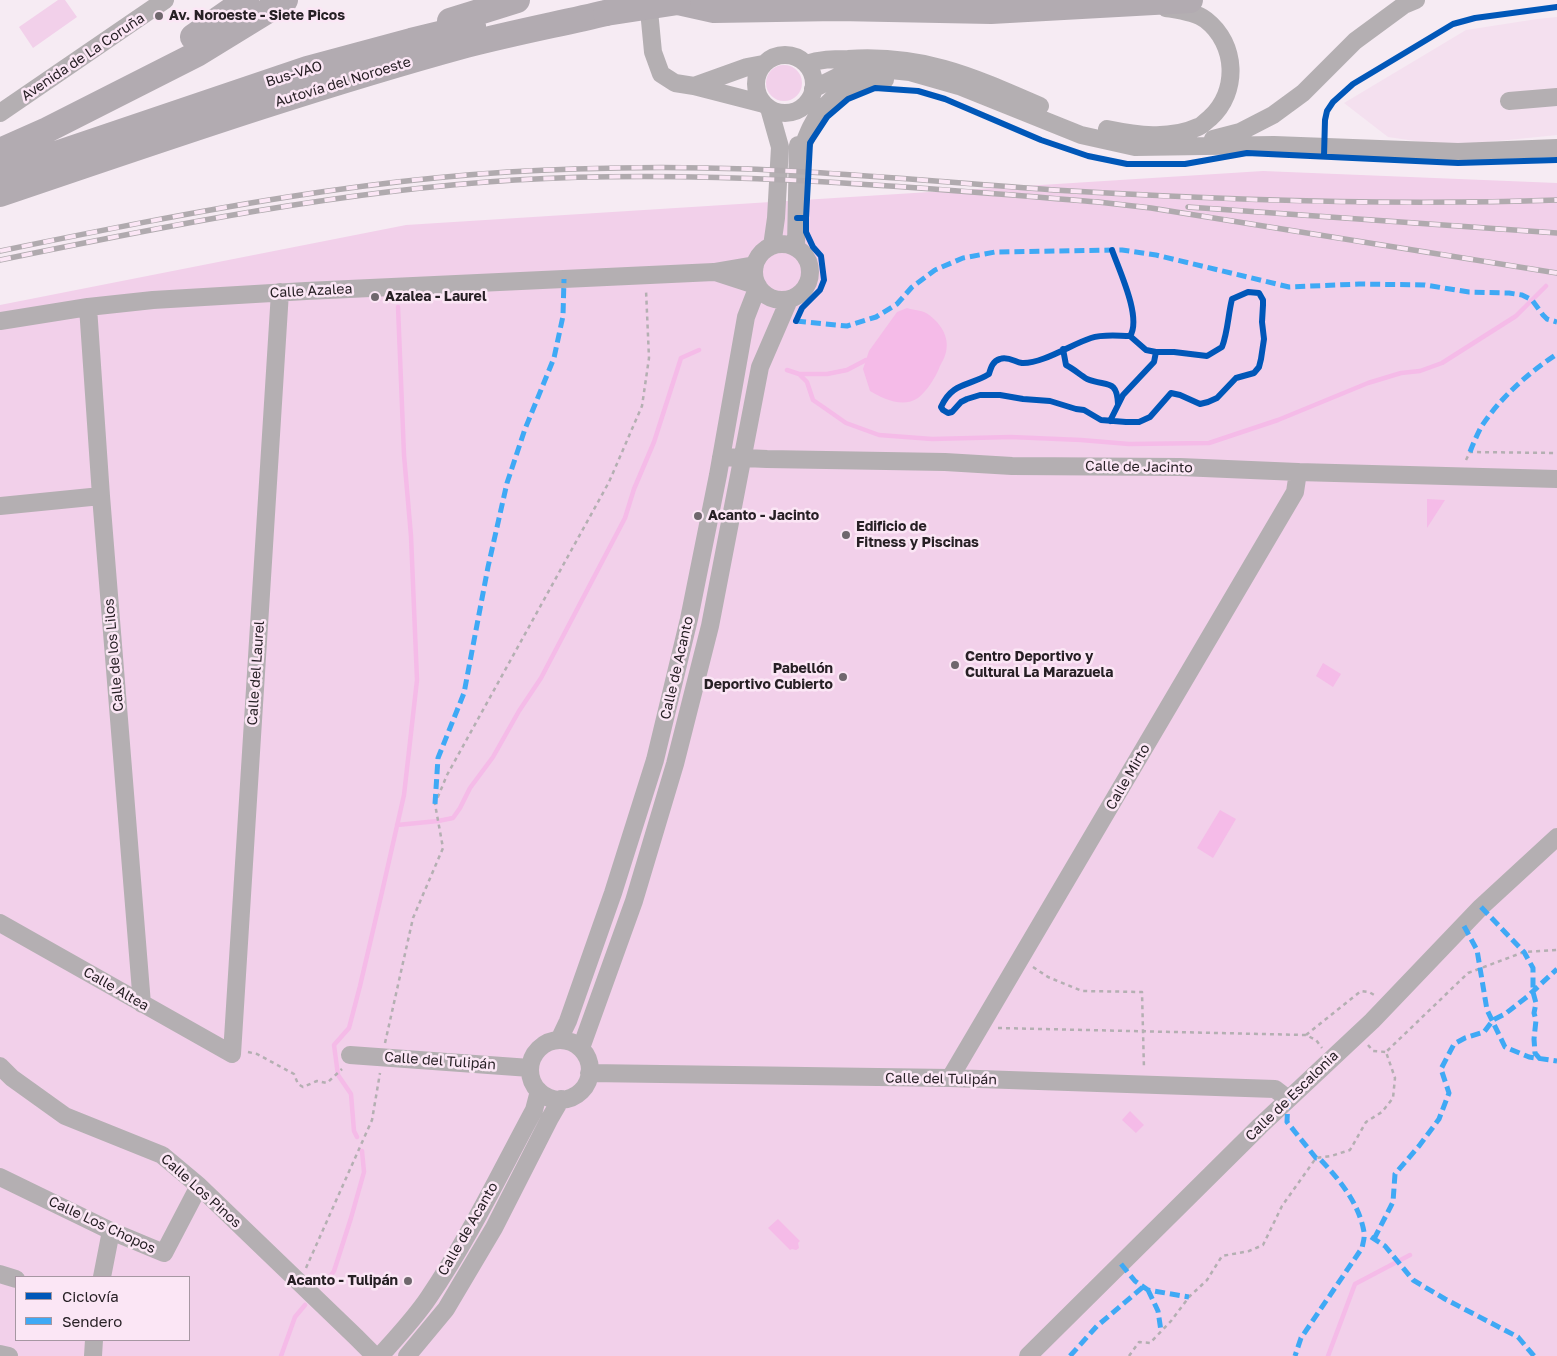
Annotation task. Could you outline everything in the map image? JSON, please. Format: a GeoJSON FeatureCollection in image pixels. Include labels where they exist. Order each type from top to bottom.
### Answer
{"type":"FeatureCollection","features":[{"type":"Feature","properties":{"kind":"highway"},"geometry":{"type":"LineString","coordinates":[[65,121],[91,100],[183,44],[246,0]]}},
{"type":"Feature","properties":{"kind":"highway"},"geometry":{"type":"LineString","coordinates":[[0,151],[47,130],[196,54],[285,0]]}},
{"type":"Feature","properties":{"kind":"highway"},"geometry":{"type":"LineString","coordinates":[[307,69],[433,26],[517,0]]}},
{"type":"Feature","properties":{"kind":"highway"},"geometry":{"type":"LineString","coordinates":[[686,1],[714,10],[838,8],[991,12],[1190,0]]}},
{"type":"Feature","properties":{"kind":"highway","name":"Autovía del Noroeste"},"geometry":{"type":"LineString","coordinates":[[0,194],[173,135],[387,68],[601,7],[686,1]]}},
{"type":"Feature","properties":{"kind":"highway","name":"Bus-VAO"},"geometry":{"type":"LineString","coordinates":[[0,173],[307,69],[411,41],[601,7]]}},
{"type":"Feature","properties":{"kind":"street","name":"Avenida de La Coruña"},"geometry":{"type":"LineString","coordinates":[[0,113],[165,0]]}},
{"type":"Feature","properties":{"kind":"street"},"geometry":{"type":"LineString","coordinates":[[648,0],[653,52],[661,74],[675,83],[694,86],[766,106],[779,112],[788,112],[796,110],[808,101],[813,89],[811,71],[798,58],[790,55],[780,55],[771,58],[764,64],[759,70],[755,84],[759,98],[766,106],[780,147],[776,218],[772,246]]}},
{"type":"Feature","properties":{"kind":"street"},"geometry":{"type":"LineString","coordinates":[[1186,146],[1240,132],[1273,115],[1303,94],[1355,41],[1404,5],[1416,0]]}},
{"type":"Feature","properties":{"kind":"street"},"geometry":{"type":"LineString","coordinates":[[806,64],[816,60],[879,57],[902,59],[969,76],[1083,124],[1128,133],[1170,135],[1199,127],[1217,112],[1227,92],[1231,71],[1229,53],[1220,34],[1205,19],[1180,10],[1143,4]]}},
{"type":"Feature","properties":{"kind":"street"},"geometry":{"type":"LineString","coordinates":[[694,86],[747,67],[764,64]]}},
{"type":"Feature","properties":{"kind":"street"},"geometry":{"type":"LineString","coordinates":[[813,89],[849,71],[881,69],[910,72],[959,86],[1081,135],[1135,147],[1274,145],[1458,152],[1557,148]]}},
{"type":"Feature","properties":{"kind":"street"},"geometry":{"type":"LineString","coordinates":[[798,155],[803,148],[815,119],[836,95],[852,85],[879,80],[898,80],[934,86],[959,86]]}},
{"type":"Feature","properties":{"kind":"street"},"geometry":{"type":"LineString","coordinates":[[1509,101],[1557,97]]}},
{"type":"Feature","properties":{"kind":"street"},"geometry":{"type":"LineString","coordinates":[[796,247],[798,138],[803,106]]}},
{"type":"Feature","properties":{"kind":"street"},"geometry":{"type":"LineString","coordinates":[[780,244],[796,247],[808,262],[810,271],[809,281],[805,289],[798,296],[789,300],[775,300],[762,292],[758,286],[755,280],[755,265],[765,250],[772,246],[780,244]]}},
{"type":"Feature","properties":{"kind":"street","name":"Calle Azalea"},"geometry":{"type":"LineString","coordinates":[[0,321],[88,306],[153,300],[280,292],[714,272],[755,265]]}},
{"type":"Feature","properties":{"kind":"street","name":"Calle Azalea"},"geometry":{"type":"LineString","coordinates":[[714,272],[758,286]]}},
{"type":"Feature","properties":{"kind":"street","name":"Calle de Acanto"},"geometry":{"type":"LineString","coordinates":[[559,1040],[568,1021],[614,892],[655,760],[689,619],[746,317],[758,286]]}},
{"type":"Feature","properties":{"kind":"street","name":"Calle del Laurel"},"geometry":{"type":"LineString","coordinates":[[232,1054],[280,292]]}},
{"type":"Feature","properties":{"kind":"street","name":"Calle de Acanto"},"geometry":{"type":"LineString","coordinates":[[580,1048],[634,901],[675,764],[710,626],[760,367],[789,300]]}},
{"type":"Feature","properties":{"kind":"street","name":"Calle de los Lilos"},"geometry":{"type":"LineString","coordinates":[[88,306],[101,496],[142,1004]]}},
{"type":"Feature","properties":{"kind":"street","name":"Calle de Jacinto"},"geometry":{"type":"LineString","coordinates":[[721,456],[945,462],[1012,466],[1180,467],[1298,472],[1557,478]]}},
{"type":"Feature","properties":{"kind":"street","name":"Calle Mirto"},"geometry":{"type":"LineString","coordinates":[[950,1078],[1295,492],[1298,472]]}},
{"type":"Feature","properties":{"kind":"street"},"geometry":{"type":"LineString","coordinates":[[0,506],[101,496]]}},
{"type":"Feature","properties":{"kind":"street","name":"Calle de Escalonia"},"geometry":{"type":"LineString","coordinates":[[1028,1356],[1288,1098],[1372,1021],[1481,908],[1557,837]]}},
{"type":"Feature","properties":{"kind":"street","name":"Calle Altea"},"geometry":{"type":"LineString","coordinates":[[0,923],[232,1054]]}},
{"type":"Feature","properties":{"kind":"street"},"geometry":{"type":"LineString","coordinates":[[559,1040],[567,1041],[580,1048],[586,1056],[589,1073],[587,1081],[577,1094],[561,1099],[546,1096],[534,1085],[530,1068],[532,1059],[536,1051],[543,1045],[559,1040]]}},
{"type":"Feature","properties":{"kind":"street","name":"Calle del Tulipán"},"geometry":{"type":"LineString","coordinates":[[350,1055],[530,1068]]}},
{"type":"Feature","properties":{"kind":"street","name":"Calle Los Pinos"},"geometry":{"type":"LineString","coordinates":[[0,1066],[12,1078],[65,1116],[162,1155],[199,1186],[375,1356]]}},
{"type":"Feature","properties":{"kind":"street","name":"Calle del Tulipán"},"geometry":{"type":"LineString","coordinates":[[589,1073],[950,1078],[1275,1089],[1288,1098]]}},
{"type":"Feature","properties":{"kind":"street","name":"Calle de Acanto"},"geometry":{"type":"LineString","coordinates":[[380,1356],[429,1298],[477,1218],[534,1110],[540,1091]]}},
{"type":"Feature","properties":{"kind":"street","name":"Calle de Acanto"},"geometry":{"type":"LineString","coordinates":[[407,1356],[446,1309],[494,1228],[561,1099]]}},
{"type":"Feature","properties":{"kind":"street","name":"Calle Los Chopos"},"geometry":{"type":"LineString","coordinates":[[0,1177],[111,1231],[164,1253],[199,1186]]}},
{"type":"Feature","properties":{"kind":"street"},"geometry":{"type":"LineString","coordinates":[[102,1276],[111,1231]]}},
{"type":"Feature","properties":{"kind":"street"},"geometry":{"type":"LineString","coordinates":[[0,1274],[15,1279]]}},
{"type":"Feature","properties":{"kind":"street"},"geometry":{"type":"LineString","coordinates":[[93,1356],[94,1341]]}},
{"type":"Feature","properties":{"kind":"street"},"geometry":{"type":"LineString","coordinates":[[0,1354],[9,1356]]}},
{"type":"Feature","properties":{"kind":"path"},"geometry":{"type":"LineString","coordinates":[[299,1283],[372,1120],[382,1057],[413,918],[443,848],[435,804],[447,775],[609,482],[642,406],[649,358],[645,276]]}},
{"type":"Feature","properties":{"kind":"path"},"geometry":{"type":"LineString","coordinates":[[1470,452],[1557,453]]}},
{"type":"Feature","properties":{"kind":"path"},"geometry":{"type":"LineString","coordinates":[[1129,1356],[1139,1342],[1150,1343],[1171,1321],[1189,1296],[1207,1280],[1222,1256],[1249,1251],[1264,1245],[1282,1206],[1316,1158],[1350,1150],[1366,1122],[1382,1112],[1393,1098],[1395,1078],[1386,1052],[1468,973],[1524,952],[1557,950]]}},
{"type":"Feature","properties":{"kind":"path"},"geometry":{"type":"LineString","coordinates":[[1030,965],[1048,978],[1082,991],[1142,992],[1144,1073]]}},
{"type":"Feature","properties":{"kind":"path"},"geometry":{"type":"LineString","coordinates":[[1306,1035],[1361,991],[1369,992],[1376,996]]}},
{"type":"Feature","properties":{"kind":"path"},"geometry":{"type":"LineString","coordinates":[[994,1027],[1306,1035],[1316,1040],[1323,1049]]}},
{"type":"Feature","properties":{"kind":"path"},"geometry":{"type":"LineString","coordinates":[[232,1054],[242,1050],[257,1054],[294,1074],[298,1084],[303,1087],[317,1081],[327,1083],[338,1075],[346,1065],[350,1055]]}},
{"type":"Feature","properties":{"kind":"shaded area"},"geometry":{"type":"Polygon","coordinates":[[[58,0],[65,0],[77,17],[33,48],[19,27],[58,0]]]}},
{"type":"Feature","properties":{"kind":"shaded area"},"geometry":{"type":"Polygon","coordinates":[[[1557,17],[1557,135],[1449,146],[1388,137],[1344,103],[1466,30],[1557,17]]]}},
{"type":"Feature","properties":{"kind":"shaded area"},"geometry":{"type":"Polygon","coordinates":[[[784,65],[797,70],[802,83],[797,96],[784,101],[771,96],[766,83],[771,70],[784,65]]]}},
{"type":"Feature","properties":{"kind":"shaded area"},"geometry":{"type":"Polygon","coordinates":[[[1263,171],[1557,183],[1557,1356],[0,1356],[0,305],[406,225],[1263,171]]]}},
{"type":"Feature","properties":{"kind":"shaded area"},"geometry":{"type":"Polygon","coordinates":[[[907,308],[924,312],[931,316],[945,335],[947,346],[945,356],[936,375],[925,392],[912,401],[900,402],[881,397],[870,391],[863,369],[869,351],[897,312],[907,308]]]}},
{"type":"Feature","properties":{"kind":"shaded area"},"geometry":{"type":"Polygon","coordinates":[[[1427,499],[1445,500],[1427,528],[1427,499]]]}},
{"type":"Feature","properties":{"kind":"shaded area"},"geometry":{"type":"Polygon","coordinates":[[[1323,663],[1341,674],[1333,687],[1316,676],[1323,663]]]}},
{"type":"Feature","properties":{"kind":"shaded area"},"geometry":{"type":"Polygon","coordinates":[[[1220,810],[1236,819],[1213,858],[1197,848],[1220,810]]]}},
{"type":"Feature","properties":{"kind":"shaded area"},"geometry":{"type":"Polygon","coordinates":[[[1130,1111],[1144,1125],[1136,1133],[1122,1120],[1130,1111]]]}},
{"type":"Feature","properties":{"kind":"shaded area"},"geometry":{"type":"Polygon","coordinates":[[[778,1219],[800,1241],[798,1243],[799,1248],[796,1250],[790,1250],[768,1228],[778,1219]]]}},
{"type":"Feature","properties":{"kind":"waterway"},"geometry":{"type":"LineString","coordinates":[[787,370],[799,374],[807,382],[813,400],[846,423],[879,435],[932,439],[1011,437],[1129,444],[1209,443],[1278,420],[1368,383],[1401,373],[1420,371],[1442,363],[1516,316],[1546,286]]}},
{"type":"Feature","properties":{"kind":"waterway"},"geometry":{"type":"LineString","coordinates":[[357,1137],[354,1131],[351,1094],[338,1075],[334,1045],[349,1028],[382,892],[404,795],[417,680],[411,536],[404,455],[398,307]]}},
{"type":"Feature","properties":{"kind":"waterway"},"geometry":{"type":"LineString","coordinates":[[397,825],[453,818],[470,788],[493,757],[519,711],[541,678],[625,518],[634,489],[654,442],[681,358],[699,350]]}},
{"type":"Feature","properties":{"kind":"waterway"},"geometry":{"type":"LineString","coordinates":[[799,374],[827,374],[847,370],[866,360]]}},
{"type":"Feature","properties":{"kind":"waterway"},"geometry":{"type":"LineString","coordinates":[[325,1283],[334,1271],[364,1172],[362,1151]]}},
{"type":"Feature","properties":{"kind":"waterway"},"geometry":{"type":"LineString","coordinates":[[1328,1356],[1355,1284],[1410,1255]]}},
{"type":"Feature","properties":{"kind":"waterway"},"geometry":{"type":"LineString","coordinates":[[281,1356],[295,1317],[305,1305]]}},
{"type":"Feature","properties":{"kind":"railway"},"geometry":{"type":"LineString","coordinates":[[0,251],[143,222],[286,197],[429,178],[575,169],[748,169],[1054,190],[1243,199],[1368,202],[1557,200]]}},
{"type":"Feature","properties":{"kind":"railway"},"geometry":{"type":"LineString","coordinates":[[0,260],[192,222],[385,192],[515,180],[661,177],[734,178],[879,185],[1098,202],[1151,208],[1557,273]]}},
{"type":"Feature","properties":{"kind":"railway"},"geometry":{"type":"LineString","coordinates":[[1188,207],[1557,233]]}},
{"type":"Feature","properties":{"kind":"marked path"},"geometry":{"type":"LineString","coordinates":[[796,321],[847,326],[876,317],[897,304],[912,287],[935,270],[963,258],[995,252],[1122,250],[1156,255],[1289,287],[1359,284],[1425,285],[1469,292],[1522,295],[1532,300],[1547,319],[1557,322]]}},
{"type":"Feature","properties":{"kind":"marked path"},"geometry":{"type":"LineString","coordinates":[[435,804],[438,758],[464,693],[488,567],[507,483],[525,429],[554,358],[563,316],[564,279]]}},
{"type":"Feature","properties":{"kind":"marked path"},"geometry":{"type":"LineString","coordinates":[[1470,452],[1481,427],[1497,406],[1525,378],[1557,354]]}},
{"type":"Feature","properties":{"kind":"marked path"},"geometry":{"type":"LineString","coordinates":[[1481,907],[1524,952],[1533,968],[1533,992],[1536,1003],[1534,1013],[1536,1020],[1535,1053],[1540,1059]]}},
{"type":"Feature","properties":{"kind":"marked path"},"geometry":{"type":"LineString","coordinates":[[1464,926],[1477,950],[1487,1010],[1505,1047],[1529,1057],[1557,1061]]}},
{"type":"Feature","properties":{"kind":"marked path"},"geometry":{"type":"LineString","coordinates":[[1374,1239],[1393,1202],[1395,1174],[1439,1119],[1449,1093],[1441,1069],[1454,1044],[1484,1032],[1493,1020],[1505,1014],[1528,996],[1557,969]]}},
{"type":"Feature","properties":{"kind":"marked path"},"geometry":{"type":"LineString","coordinates":[[1288,1099],[1287,1122],[1316,1158],[1319,1158],[1341,1183],[1358,1211],[1364,1234],[1362,1248],[1301,1338],[1295,1356]]}},
{"type":"Feature","properties":{"kind":"marked path"},"geometry":{"type":"LineString","coordinates":[[1371,1237],[1385,1246],[1413,1280],[1518,1337],[1534,1356]]}},
{"type":"Feature","properties":{"kind":"marked path"},"geometry":{"type":"LineString","coordinates":[[1121,1264],[1135,1281],[1148,1290],[1189,1297]]}},
{"type":"Feature","properties":{"kind":"marked path"},"geometry":{"type":"LineString","coordinates":[[1070,1356],[1097,1326],[1143,1287]]}},
{"type":"Feature","properties":{"kind":"marked path"},"geometry":{"type":"LineString","coordinates":[[1148,1290],[1158,1311],[1161,1331]]}},
{"type":"Feature","properties":{"kind":"cycle path"},"geometry":{"type":"LineString","coordinates":[[1324,156],[1327,111],[1333,102],[1353,84],[1453,24],[1475,18],[1557,7]]}},
{"type":"Feature","properties":{"kind":"cycle path"},"geometry":{"type":"LineString","coordinates":[[797,218],[806,218],[810,143],[827,117],[848,99],[875,88],[918,91],[945,99],[1041,140],[1088,156],[1127,164],[1185,164],[1247,153],[1458,163],[1557,160]]}},
{"type":"Feature","properties":{"kind":"cycle path"},"geometry":{"type":"LineString","coordinates":[[796,321],[802,308],[820,290],[824,280],[821,256],[813,247],[806,232],[806,218]]}},
{"type":"Feature","properties":{"kind":"cycle path"},"geometry":{"type":"LineString","coordinates":[[1112,250],[1131,306],[1133,328],[1130,336],[1096,337],[1048,357],[1030,362],[1022,363],[1009,359],[1000,359],[994,363],[989,374],[950,393],[941,407],[948,413],[952,412],[961,402],[967,399],[980,395],[1000,395],[1050,401],[1084,410],[1101,420],[1139,422],[1150,417],[1171,393],[1200,404],[1208,402],[1217,398],[1236,378],[1254,373],[1259,367],[1264,339],[1262,322],[1263,300],[1259,293],[1248,292],[1232,299],[1222,347],[1207,356],[1146,350],[1130,336]]}},
{"type":"Feature","properties":{"kind":"cycle path"},"geometry":{"type":"LineString","coordinates":[[1063,349],[1066,365],[1087,379],[1113,387],[1118,404]]}},
{"type":"Feature","properties":{"kind":"cycle path"},"geometry":{"type":"LineString","coordinates":[[1110,421],[1123,395],[1154,362],[1156,352]]}},
{"type":"Feature","properties":{"kind":"place","name":"Av. Noroeste - Siete Picos"},"geometry":{"type":"Point","coordinates":[159,16]}},
{"type":"Feature","properties":{"kind":"place","name":"Azalea - Laurel"},"geometry":{"type":"Point","coordinates":[375,297]}},
{"type":"Feature","properties":{"kind":"place","name":"Acanto - Jacinto"},"geometry":{"type":"Point","coordinates":[698,516]}},
{"type":"Feature","properties":{"kind":"place","name":"Edificio de Fitness y Piscinas"},"geometry":{"type":"Point","coordinates":[846,535]}},
{"type":"Feature","properties":{"kind":"place","name":"Centro Deportivo y Cultural La Marazuela"},"geometry":{"type":"Point","coordinates":[955,665]}},
{"type":"Feature","properties":{"kind":"place","name":"Pabellón Deportivo Cubierto"},"geometry":{"type":"Point","coordinates":[843,677]}},
{"type":"Feature","properties":{"kind":"place","name":"Acanto - Tulipán"},"geometry":{"type":"Point","coordinates":[408,1281]}}]}
